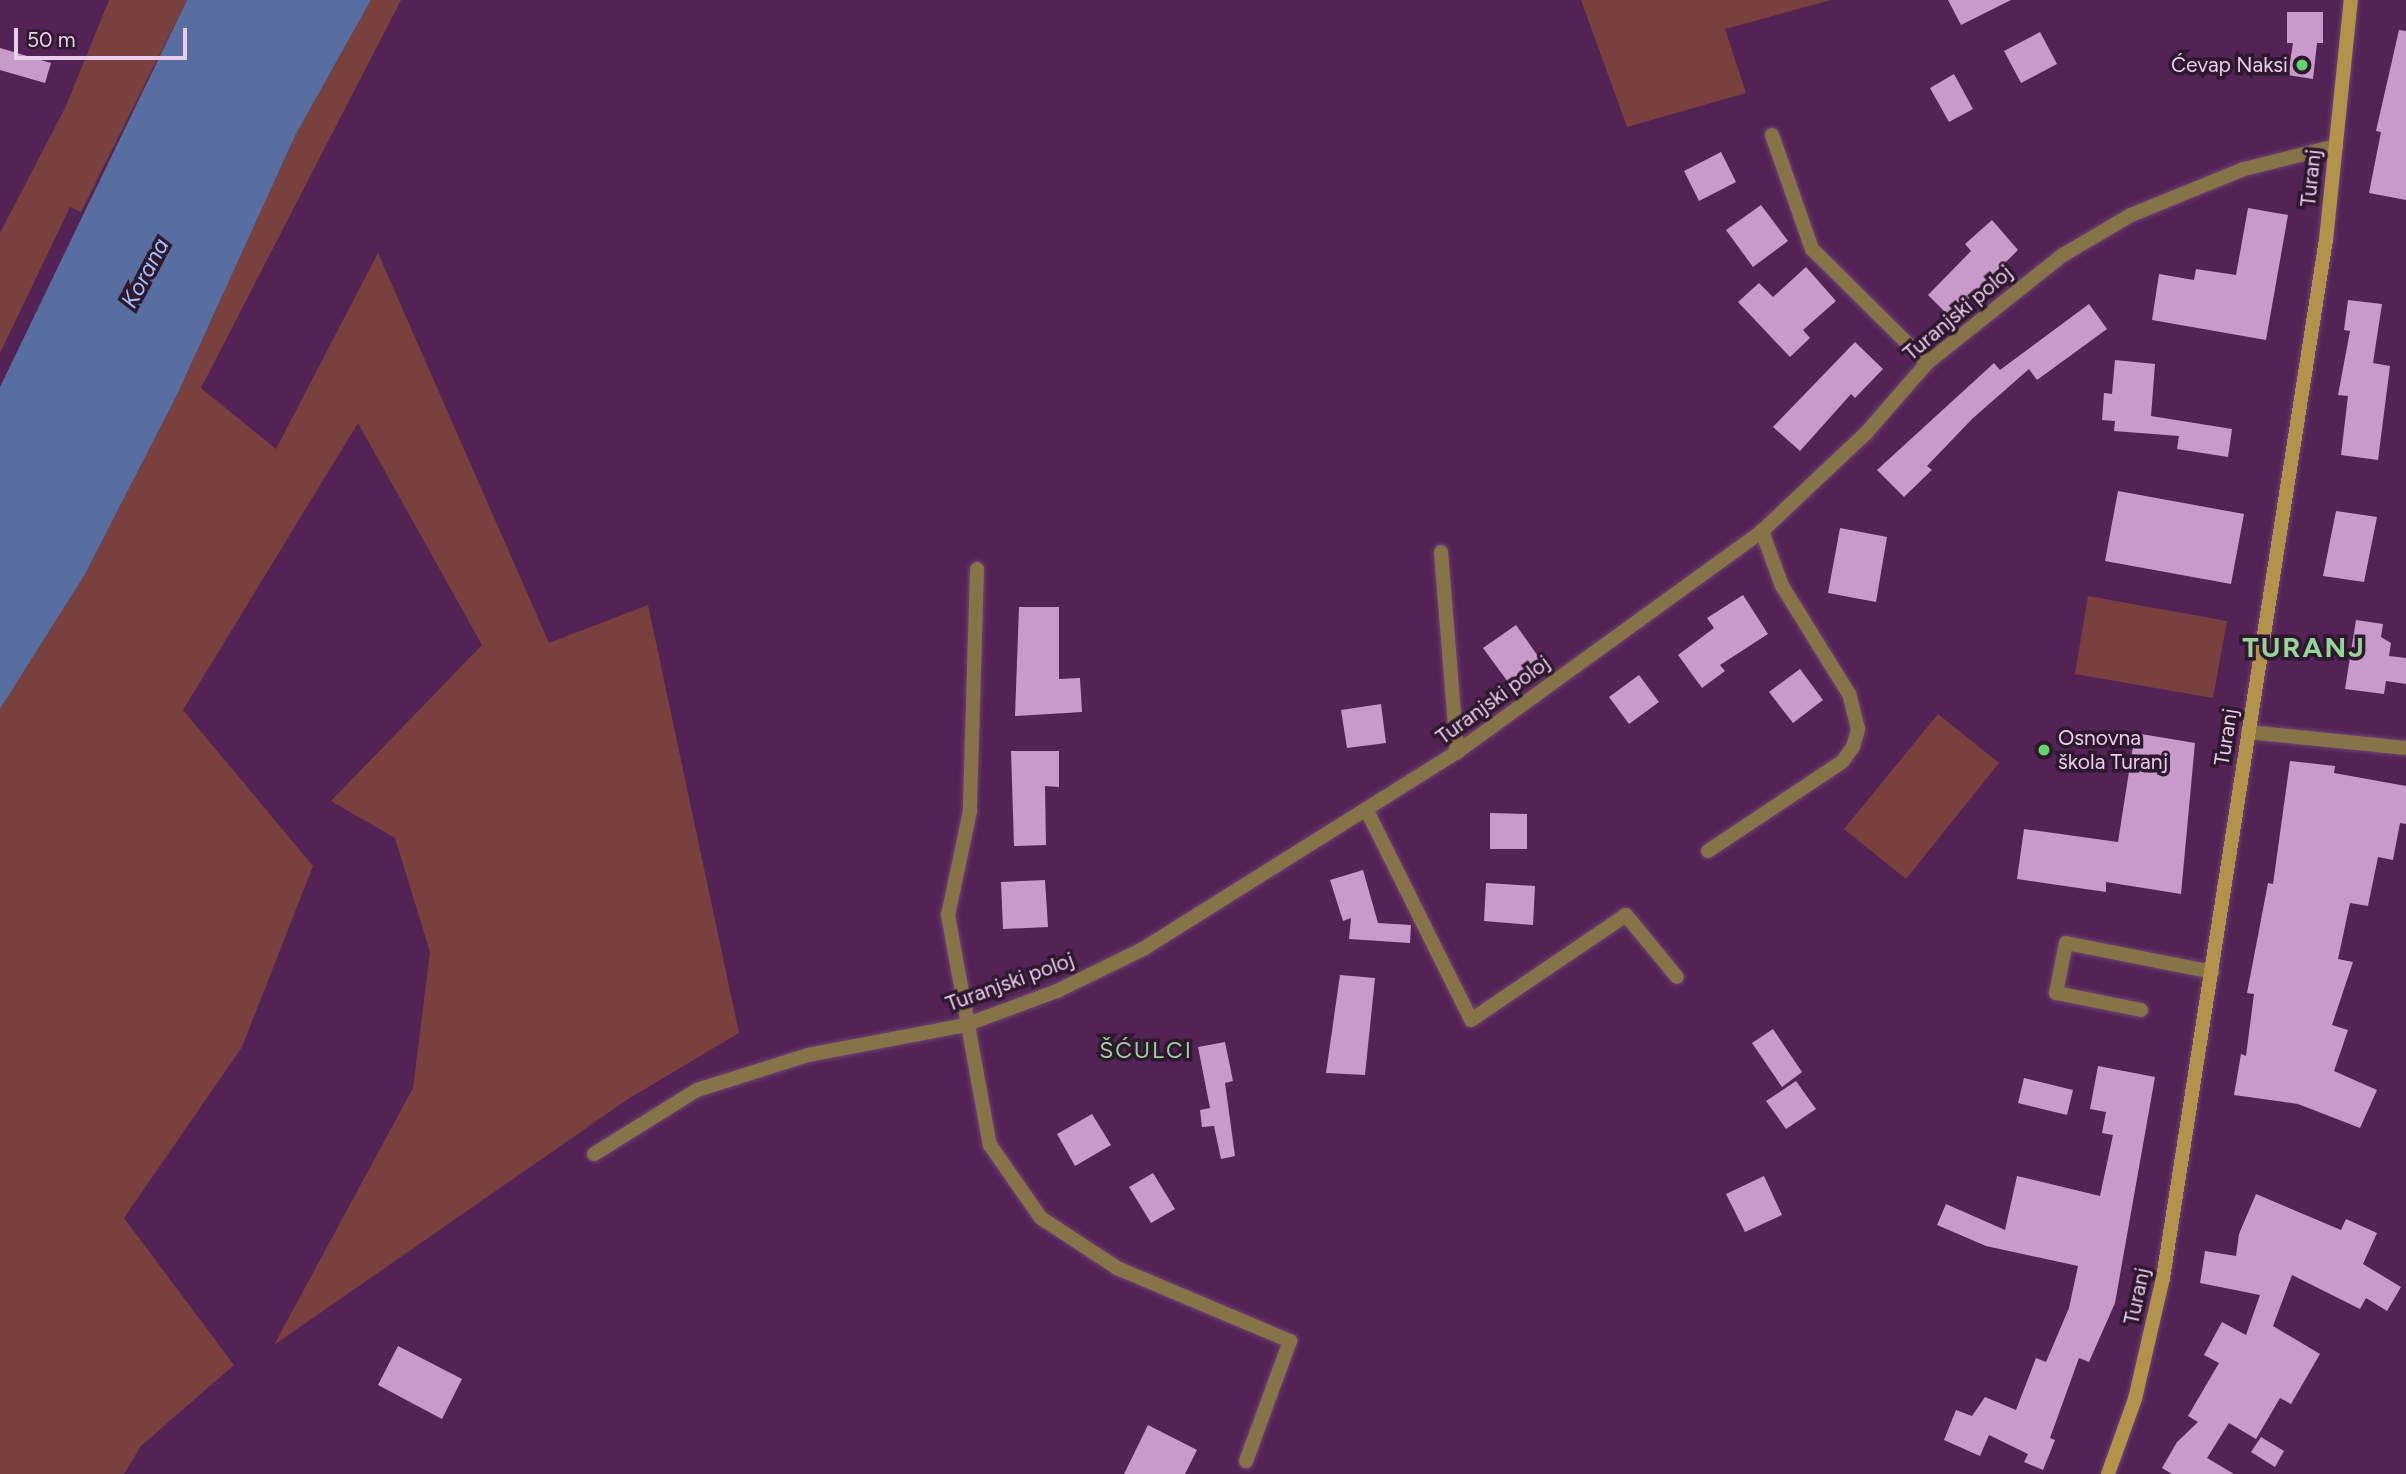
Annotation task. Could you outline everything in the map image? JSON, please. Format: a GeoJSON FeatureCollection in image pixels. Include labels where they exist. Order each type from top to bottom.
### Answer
{"type":"FeatureCollection","features":[{"type":"Feature","properties":{"kind":"main road","name":"Turanj"},"geometry":{"type":"LineString","coordinates":[[2108,1474],[2135,1399],[2163,1278],[2326,240],[2351,0]]}},
{"type":"Feature","properties":{"kind":"street"},"geometry":{"type":"LineString","coordinates":[[1772,135],[1812,249],[1927,363]]}},
{"type":"Feature","properties":{"kind":"street","name":"Turanjski poloj"},"geometry":{"type":"LineString","coordinates":[[594,1154],[697,1090],[808,1055],[965,1025],[1057,992],[1143,949],[1367,811],[1457,752],[1762,531],[1866,433],[1927,363],[2063,255],[2131,215],[2244,169],[2336,146]]}},
{"type":"Feature","properties":{"kind":"street"},"geometry":{"type":"LineString","coordinates":[[1708,851],[1842,762],[1853,747],[1858,729],[1849,694],[1782,586],[1762,531]]}},
{"type":"Feature","properties":{"kind":"street"},"geometry":{"type":"LineString","coordinates":[[1441,552],[1457,752]]}},
{"type":"Feature","properties":{"kind":"street"},"geometry":{"type":"LineString","coordinates":[[977,569],[970,811],[948,915],[965,1025],[990,1145],[1041,1218],[1117,1268],[1290,1341],[1246,1461]]}},
{"type":"Feature","properties":{"kind":"street"},"geometry":{"type":"LineString","coordinates":[[2248,732],[2406,748]]}},
{"type":"Feature","properties":{"kind":"street"},"geometry":{"type":"LineString","coordinates":[[1367,811],[1471,1020],[1626,915],[1677,976]]}},
{"type":"Feature","properties":{"kind":"street"},"geometry":{"type":"LineString","coordinates":[[2141,1010],[2056,993],[2066,943],[2212,972]]}},
{"type":"Feature","properties":{"kind":"shaded area"},"geometry":{"type":"Polygon","coordinates":[[[109,0],[187,0],[81,212],[70,207],[0,353],[0,233],[66,106],[109,0]]]}},
{"type":"Feature","properties":{"kind":"shaded area"},"geometry":{"type":"Polygon","coordinates":[[[371,0],[401,0],[201,388],[276,449],[378,253],[549,643],[648,605],[739,1033],[628,1099],[274,1345],[413,1088],[430,952],[395,838],[331,801],[482,645],[358,423],[183,710],[313,866],[242,1047],[124,1218],[234,1365],[141,1446],[124,1474],[0,1474],[0,709],[84,576],[177,395],[296,134],[371,0]]]}},
{"type":"Feature","properties":{"kind":"shaded area"},"geometry":{"type":"Polygon","coordinates":[[[1581,0],[1831,0],[1725,29],[1746,93],[1627,127],[1581,0]]]}},
{"type":"Feature","properties":{"kind":"shaded area"},"geometry":{"type":"Polygon","coordinates":[[[2088,596],[2227,621],[2213,698],[2075,674],[2088,596]]]}},
{"type":"Feature","properties":{"kind":"shaded area"},"geometry":{"type":"Polygon","coordinates":[[[1938,714],[1999,763],[1906,879],[1844,829],[1938,714]]]}},
{"type":"Feature","properties":{"kind":"water","name":"Korana"},"geometry":{"type":"Polygon","coordinates":[[[187,0],[371,0],[296,134],[177,395],[84,576],[0,709],[0,387],[187,0]]]}},
{"type":"Feature","properties":{"kind":"building"},"geometry":{"type":"Polygon","coordinates":[[[1948,0],[2011,0],[1961,25],[1948,0]]]}},
{"type":"Feature","properties":{"kind":"building"},"geometry":{"type":"Polygon","coordinates":[[[2287,12],[2323,12],[2323,43],[2317,43],[2313,79],[2288,75],[2293,43],[2287,43],[2287,12]]]}},
{"type":"Feature","properties":{"kind":"building"},"geometry":{"type":"Polygon","coordinates":[[[2399,30],[2406,31],[2406,200],[2369,193],[2381,132],[2376,131],[2399,30]]]}},
{"type":"Feature","properties":{"kind":"building"},"geometry":{"type":"Polygon","coordinates":[[[2040,32],[2057,64],[2021,83],[2004,51],[2040,32]]]}},
{"type":"Feature","properties":{"kind":"building"},"geometry":{"type":"Polygon","coordinates":[[[0,48],[51,63],[45,83],[0,70],[0,48]]]}},
{"type":"Feature","properties":{"kind":"building"},"geometry":{"type":"Polygon","coordinates":[[[1954,74],[1973,109],[1949,122],[1930,88],[1954,74]]]}},
{"type":"Feature","properties":{"kind":"building"},"geometry":{"type":"Polygon","coordinates":[[[1721,152],[1736,182],[1699,201],[1684,171],[1721,152]]]}},
{"type":"Feature","properties":{"kind":"building"},"geometry":{"type":"Polygon","coordinates":[[[1761,205],[1788,241],[1753,267],[1726,230],[1761,205]]]}},
{"type":"Feature","properties":{"kind":"building"},"geometry":{"type":"Polygon","coordinates":[[[2248,208],[2288,215],[2266,340],[2152,320],[2159,274],[2194,280],[2196,269],[2236,275],[2248,208]]]}},
{"type":"Feature","properties":{"kind":"building"},"geometry":{"type":"Polygon","coordinates":[[[1992,220],[2018,250],[1950,317],[1928,295],[1971,251],[1965,244],[1992,220]]]}},
{"type":"Feature","properties":{"kind":"building"},"geometry":{"type":"Polygon","coordinates":[[[1806,267],[1836,301],[1803,330],[1810,338],[1790,357],[1738,302],[1759,283],[1773,297],[1806,267]]]}},
{"type":"Feature","properties":{"kind":"building"},"geometry":{"type":"Polygon","coordinates":[[[2348,300],[2382,304],[2373,363],[2390,366],[2378,460],[2341,455],[2348,396],[2338,395],[2350,331],[2344,330],[2348,300]]]}},
{"type":"Feature","properties":{"kind":"building"},"geometry":{"type":"Polygon","coordinates":[[[2089,304],[2107,329],[2037,380],[2029,369],[1972,419],[1927,466],[1932,470],[1904,497],[1877,470],[1994,363],[2000,370],[2089,304]]]}},
{"type":"Feature","properties":{"kind":"building"},"geometry":{"type":"Polygon","coordinates":[[[1855,342],[1883,369],[1855,398],[1851,394],[1800,451],[1773,427],[1855,342]]]}},
{"type":"Feature","properties":{"kind":"building"},"geometry":{"type":"Polygon","coordinates":[[[2115,360],[2155,364],[2151,416],[2232,429],[2228,457],[2177,449],[2179,436],[2114,431],[2115,421],[2102,420],[2104,393],[2112,394],[2115,360]]]}},
{"type":"Feature","properties":{"kind":"building"},"geometry":{"type":"Polygon","coordinates":[[[2118,491],[2244,514],[2231,584],[2105,561],[2118,491]]]}},
{"type":"Feature","properties":{"kind":"building"},"geometry":{"type":"Polygon","coordinates":[[[2336,511],[2377,517],[2364,582],[2323,576],[2336,511]]]}},
{"type":"Feature","properties":{"kind":"building"},"geometry":{"type":"Polygon","coordinates":[[[1840,528],[1887,537],[1876,602],[1828,593],[1840,528]]]}},
{"type":"Feature","properties":{"kind":"building"},"geometry":{"type":"Polygon","coordinates":[[[1743,595],[1768,634],[1720,665],[1725,671],[1702,688],[1678,655],[1714,628],[1707,618],[1743,595]]]}},
{"type":"Feature","properties":{"kind":"building"},"geometry":{"type":"Polygon","coordinates":[[[1019,607],[1059,607],[1059,679],[1080,678],[1082,712],[1015,716],[1019,607]]]}},
{"type":"Feature","properties":{"kind":"building"},"geometry":{"type":"Polygon","coordinates":[[[2356,620],[2383,624],[2381,637],[2391,643],[2389,656],[2406,658],[2406,684],[2386,681],[2384,694],[2345,689],[2356,620]]]}},
{"type":"Feature","properties":{"kind":"building"},"geometry":{"type":"Polygon","coordinates":[[[1516,625],[1540,659],[1508,682],[1483,648],[1516,625]]]}},
{"type":"Feature","properties":{"kind":"building"},"geometry":{"type":"Polygon","coordinates":[[[1800,669],[1823,700],[1793,723],[1769,692],[1800,669]]]}},
{"type":"Feature","properties":{"kind":"building"},"geometry":{"type":"Polygon","coordinates":[[[1639,675],[1659,702],[1629,724],[1609,697],[1639,675]]]}},
{"type":"Feature","properties":{"kind":"building"},"geometry":{"type":"Polygon","coordinates":[[[1381,704],[1386,743],[1347,748],[1341,710],[1381,704]]]}},
{"type":"Feature","properties":{"kind":"building"},"geometry":{"type":"Polygon","coordinates":[[[2135,733],[2195,743],[2181,894],[2106,882],[2106,892],[2017,879],[2024,829],[2118,842],[2135,733]]]}},
{"type":"Feature","properties":{"kind":"building"},"geometry":{"type":"Polygon","coordinates":[[[1011,751],[1059,751],[1059,787],[1045,786],[1046,845],[1014,846],[1011,751]]]}},
{"type":"Feature","properties":{"kind":"building"},"geometry":{"type":"Polygon","coordinates":[[[2290,761],[2335,766],[2334,773],[2406,786],[2406,824],[2400,823],[2393,860],[2378,857],[2368,906],[2350,903],[2338,959],[2353,962],[2332,1025],[2348,1030],[2334,1071],[2377,1090],[2360,1128],[2298,1104],[2234,1095],[2241,1054],[2246,1056],[2254,994],[2247,993],[2268,883],[2273,884],[2290,761]]]}},
{"type":"Feature","properties":{"kind":"building"},"geometry":{"type":"Polygon","coordinates":[[[1490,813],[1527,814],[1527,849],[1490,849],[1490,813]]]}},
{"type":"Feature","properties":{"kind":"building"},"geometry":{"type":"Polygon","coordinates":[[[1363,870],[1378,923],[1411,925],[1410,943],[1349,939],[1351,918],[1343,921],[1330,880],[1363,870]]]}},
{"type":"Feature","properties":{"kind":"building"},"geometry":{"type":"Polygon","coordinates":[[[1045,880],[1048,927],[1003,929],[1001,882],[1045,880]]]}},
{"type":"Feature","properties":{"kind":"building"},"geometry":{"type":"Polygon","coordinates":[[[1486,883],[1535,886],[1533,925],[1484,921],[1486,883]]]}},
{"type":"Feature","properties":{"kind":"building"},"geometry":{"type":"Polygon","coordinates":[[[1340,975],[1375,978],[1365,1075],[1326,1073],[1340,975]]]}},
{"type":"Feature","properties":{"kind":"building"},"geometry":{"type":"Polygon","coordinates":[[[1773,1029],[1802,1072],[1782,1087],[1752,1043],[1773,1029]]]}},
{"type":"Feature","properties":{"kind":"building"},"geometry":{"type":"Polygon","coordinates":[[[1225,1042],[1233,1081],[1225,1083],[1235,1156],[1221,1159],[1214,1126],[1202,1127],[1200,1110],[1210,1108],[1198,1047],[1225,1042]]]}},
{"type":"Feature","properties":{"kind":"building"},"geometry":{"type":"Polygon","coordinates":[[[2098,1066],[2155,1077],[2115,1303],[2089,1362],[2079,1358],[2050,1438],[2055,1440],[2043,1470],[2024,1462],[2028,1454],[1989,1435],[1980,1456],[1944,1440],[1956,1410],[1972,1416],[1985,1397],[2016,1410],[2036,1358],[2046,1362],[2069,1308],[2078,1266],[1986,1246],[1937,1225],[1946,1204],[2005,1230],[2017,1176],[2100,1196],[2113,1135],[2102,1133],[2106,1112],[2090,1109],[2098,1066]]]}},
{"type":"Feature","properties":{"kind":"building"},"geometry":{"type":"Polygon","coordinates":[[[2024,1078],[2073,1090],[2067,1115],[2018,1103],[2024,1078]]]}},
{"type":"Feature","properties":{"kind":"building"},"geometry":{"type":"Polygon","coordinates":[[[1796,1081],[1816,1109],[1786,1129],[1766,1101],[1796,1081]]]}},
{"type":"Feature","properties":{"kind":"building"},"geometry":{"type":"Polygon","coordinates":[[[1092,1114],[1111,1145],[1075,1166],[1057,1134],[1092,1114]]]}},
{"type":"Feature","properties":{"kind":"building"},"geometry":{"type":"Polygon","coordinates":[[[1153,1173],[1175,1209],[1151,1223],[1129,1187],[1153,1173]]]}},
{"type":"Feature","properties":{"kind":"building"},"geometry":{"type":"Polygon","coordinates":[[[1764,1176],[1782,1215],[1745,1232],[1726,1194],[1764,1176]]]}},
{"type":"Feature","properties":{"kind":"building"},"geometry":{"type":"Polygon","coordinates":[[[2256,1194],[2341,1230],[2346,1219],[2377,1233],[2363,1264],[2401,1287],[2387,1311],[2366,1298],[2360,1309],[2292,1275],[2273,1326],[2320,1354],[2291,1404],[2280,1398],[2256,1439],[2229,1423],[2207,1458],[2234,1474],[2172,1474],[2162,1468],[2177,1442],[2198,1422],[2188,1416],[2219,1363],[2204,1355],[2222,1322],[2246,1335],[2260,1295],[2200,1283],[2205,1251],[2236,1256],[2239,1234],[2256,1194]]]}},
{"type":"Feature","properties":{"kind":"building"},"geometry":{"type":"Polygon","coordinates":[[[398,1346],[462,1379],[442,1419],[378,1385],[398,1346]]]}},
{"type":"Feature","properties":{"kind":"building"},"geometry":{"type":"Polygon","coordinates":[[[1148,1425],[1197,1450],[1185,1474],[1124,1474],[1148,1425]]]}},
{"type":"Feature","properties":{"kind":"building"},"geometry":{"type":"Polygon","coordinates":[[[2261,1437],[2284,1451],[2275,1467],[2251,1452],[2261,1437]]]}},
{"type":"Feature","properties":{"kind":"place","name":"Ćevap Naksi"},"geometry":{"type":"Point","coordinates":[2302,65]}},
{"type":"Feature","properties":{"kind":"place","name":"Osnovna škola Turanj"},"geometry":{"type":"Point","coordinates":[2044,750]}},
{"type":"Feature","properties":{"kind":"district","name":"TURANJ"},"geometry":{"type":"Point","coordinates":[2304,647]}},
{"type":"Feature","properties":{"kind":"district","name":"ŠĆULCI"},"geometry":{"type":"Point","coordinates":[1146,1050]}}]}
